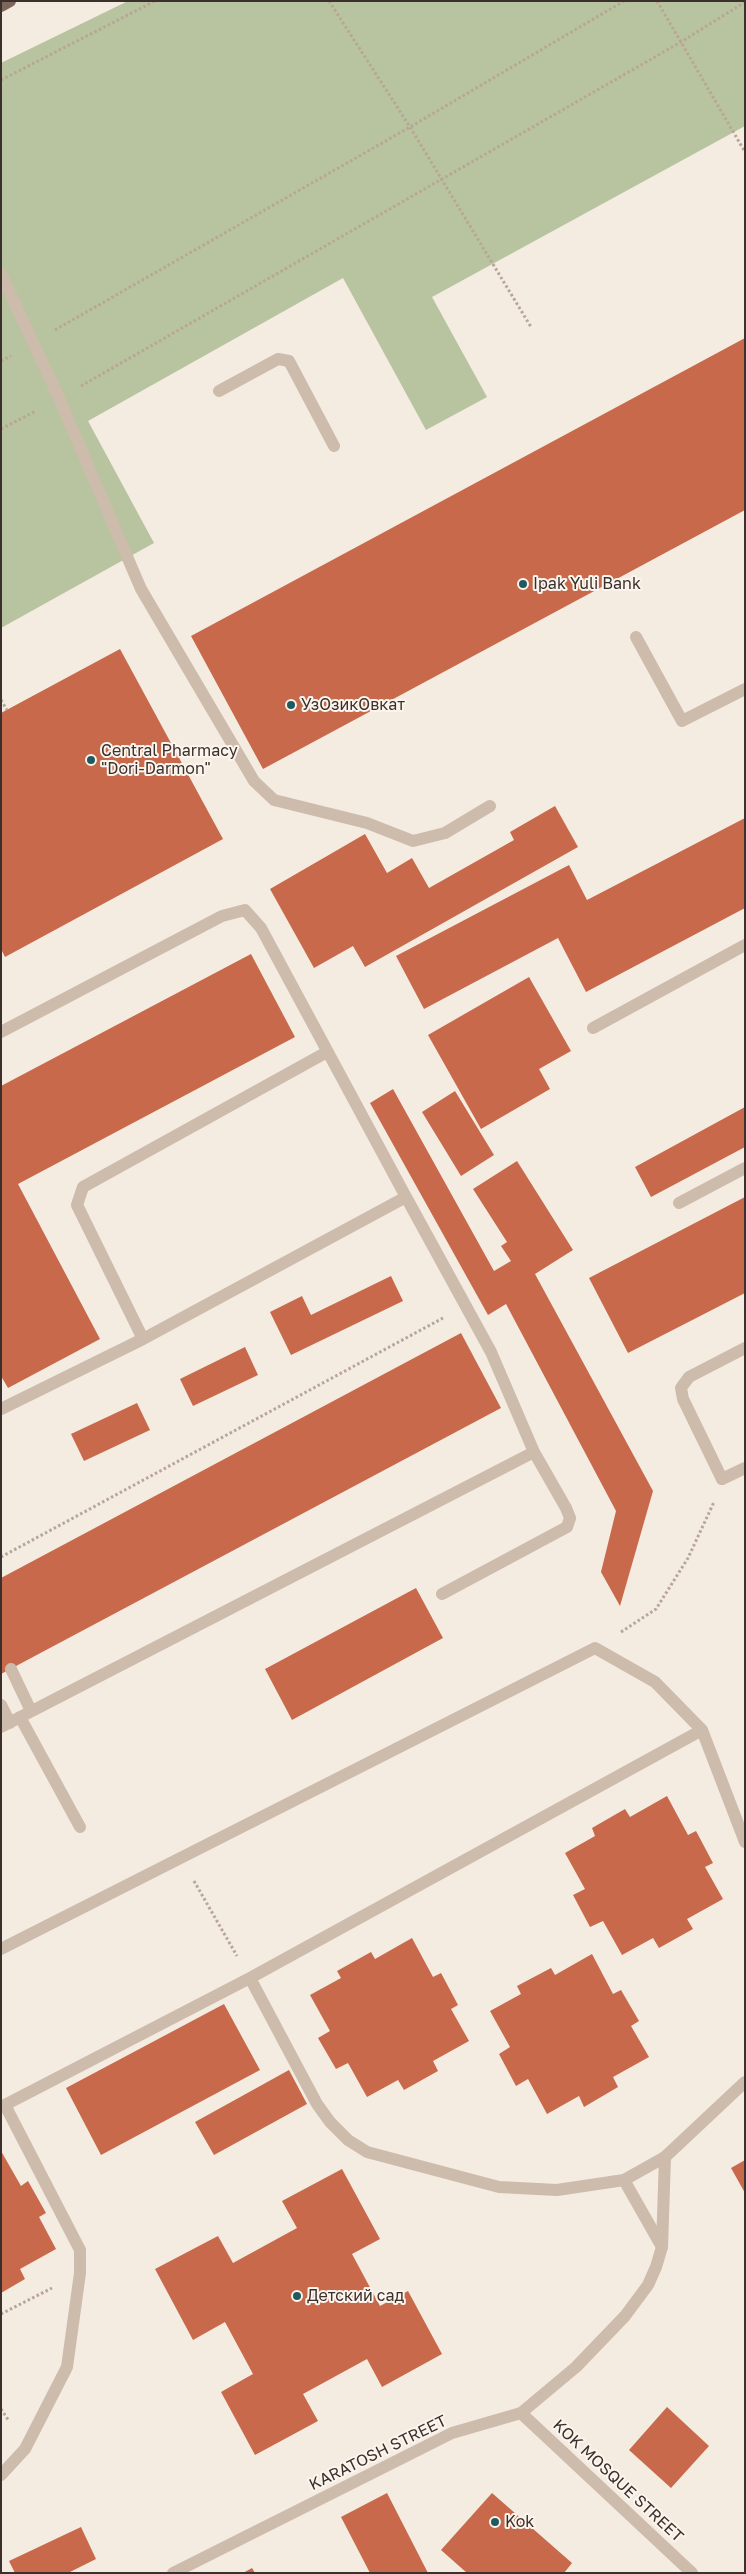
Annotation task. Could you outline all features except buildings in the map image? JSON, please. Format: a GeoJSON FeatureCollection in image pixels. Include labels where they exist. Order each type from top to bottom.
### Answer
{"type":"FeatureCollection","features":[{"type":"Feature","properties":{"kind":"main road"},"geometry":{"type":"LineString","coordinates":[[1,6],[10,1]]}},
{"type":"Feature","properties":{"kind":"street"},"geometry":{"type":"LineString","coordinates":[[1,274],[59,398],[141,589],[254,781],[274,800],[367,823],[413,841],[445,832],[490,806]]}},
{"type":"Feature","properties":{"kind":"street"},"geometry":{"type":"LineString","coordinates":[[219,391],[278,359],[289,361],[334,446]]}},
{"type":"Feature","properties":{"kind":"street"},"geometry":{"type":"LineString","coordinates":[[636,637],[682,721],[745,689]]}},
{"type":"Feature","properties":{"kind":"street"},"geometry":{"type":"LineString","coordinates":[[1,1032],[222,916],[245,910],[261,928],[491,1352],[534,1452],[570,1518],[567,1527],[442,1594]]}},
{"type":"Feature","properties":{"kind":"street"},"geometry":{"type":"LineString","coordinates":[[593,1028],[745,945]]}},
{"type":"Feature","properties":{"kind":"street"},"geometry":{"type":"LineString","coordinates":[[143,1339],[77,1205],[83,1187],[327,1052]]}},
{"type":"Feature","properties":{"kind":"street"},"geometry":{"type":"LineString","coordinates":[[679,1204],[745,1168]]}},
{"type":"Feature","properties":{"kind":"street"},"geometry":{"type":"LineString","coordinates":[[1,1409],[143,1339],[406,1197]]}},
{"type":"Feature","properties":{"kind":"street"},"geometry":{"type":"LineString","coordinates":[[745,1348],[689,1377],[681,1388],[683,1399],[722,1480],[745,1468]]}},
{"type":"Feature","properties":{"kind":"street"},"geometry":{"type":"LineString","coordinates":[[16,1720],[534,1452]]}},
{"type":"Feature","properties":{"kind":"street"},"geometry":{"type":"LineString","coordinates":[[1,1949],[595,1648],[655,1682],[702,1730],[745,1842]]}},
{"type":"Feature","properties":{"kind":"street"},"geometry":{"type":"LineString","coordinates":[[11,1669],[16,1720]]}},
{"type":"Feature","properties":{"kind":"street"},"geometry":{"type":"LineString","coordinates":[[1,1705],[16,1720],[80,1827]]}},
{"type":"Feature","properties":{"kind":"street"},"geometry":{"type":"LineString","coordinates":[[1,2475],[25,2449],[67,2367],[80,2273],[80,2250],[3,2106],[250,1978],[702,1730]]}},
{"type":"Feature","properties":{"kind":"street"},"geometry":{"type":"LineString","coordinates":[[250,1978],[317,2104],[330,2122],[348,2140],[367,2152],[499,2187],[557,2190],[624,2180],[665,2157],[745,2082]]}},
{"type":"Feature","properties":{"kind":"street","name":"KARATOSH STREET"},"geometry":{"type":"LineString","coordinates":[[173,2573],[452,2433],[521,2413],[576,2367],[625,2316],[648,2285],[662,2247],[665,2157]]}},
{"type":"Feature","properties":{"kind":"street"},"geometry":{"type":"LineString","coordinates":[[624,2180],[662,2247]]}},
{"type":"Feature","properties":{"kind":"street","name":"KOK MOSQUE STREET"},"geometry":{"type":"LineString","coordinates":[[521,2413],[692,2573]]}},
{"type":"Feature","properties":{"kind":"path"},"geometry":{"type":"LineString","coordinates":[[1,80],[155,1]]}},
{"type":"Feature","properties":{"kind":"path"},"geometry":{"type":"LineString","coordinates":[[329,1],[410,127],[531,327]]}},
{"type":"Feature","properties":{"kind":"path"},"geometry":{"type":"LineString","coordinates":[[1,361],[410,127],[624,1]]}},
{"type":"Feature","properties":{"kind":"path"},"geometry":{"type":"LineString","coordinates":[[657,1],[745,152]]}},
{"type":"Feature","properties":{"kind":"path"},"geometry":{"type":"LineString","coordinates":[[1,429],[441,181],[682,42],[745,2]]}},
{"type":"Feature","properties":{"kind":"path"},"geometry":{"type":"LineString","coordinates":[[1,700],[7,710]]}},
{"type":"Feature","properties":{"kind":"path"},"geometry":{"type":"LineString","coordinates":[[1,1557],[466,1306]]}},
{"type":"Feature","properties":{"kind":"path"},"geometry":{"type":"LineString","coordinates":[[595,1648],[656,1609],[688,1558],[707,1520],[722,1480]]}},
{"type":"Feature","properties":{"kind":"path"},"geometry":{"type":"LineString","coordinates":[[180,1859],[250,1978]]}},
{"type":"Feature","properties":{"kind":"path"},"geometry":{"type":"LineString","coordinates":[[1,2314],[80,2273]]}},
{"type":"Feature","properties":{"kind":"green space"},"geometry":{"type":"Polygon","coordinates":[[[128,1],[745,1],[745,126],[432,297],[487,397],[426,430],[343,278],[88,421],[154,543],[1,628],[1,63],[128,1]]]}},
{"type":"Feature","properties":{"kind":"place","name":"Ipak Yuli Bank"},"geometry":{"type":"Point","coordinates":[523,584]}},
{"type":"Feature","properties":{"kind":"place","name":"УзОзикОвкат"},"geometry":{"type":"Point","coordinates":[291,705]}},
{"type":"Feature","properties":{"kind":"place","name":"Central Pharmacy \"Dori-Darmon\""},"geometry":{"type":"Point","coordinates":[91,760]}},
{"type":"Feature","properties":{"kind":"place","name":"Детский сад"},"geometry":{"type":"Point","coordinates":[297,2296]}},
{"type":"Feature","properties":{"kind":"place","name":"Kok"},"geometry":{"type":"Point","coordinates":[495,2522]}}]}
